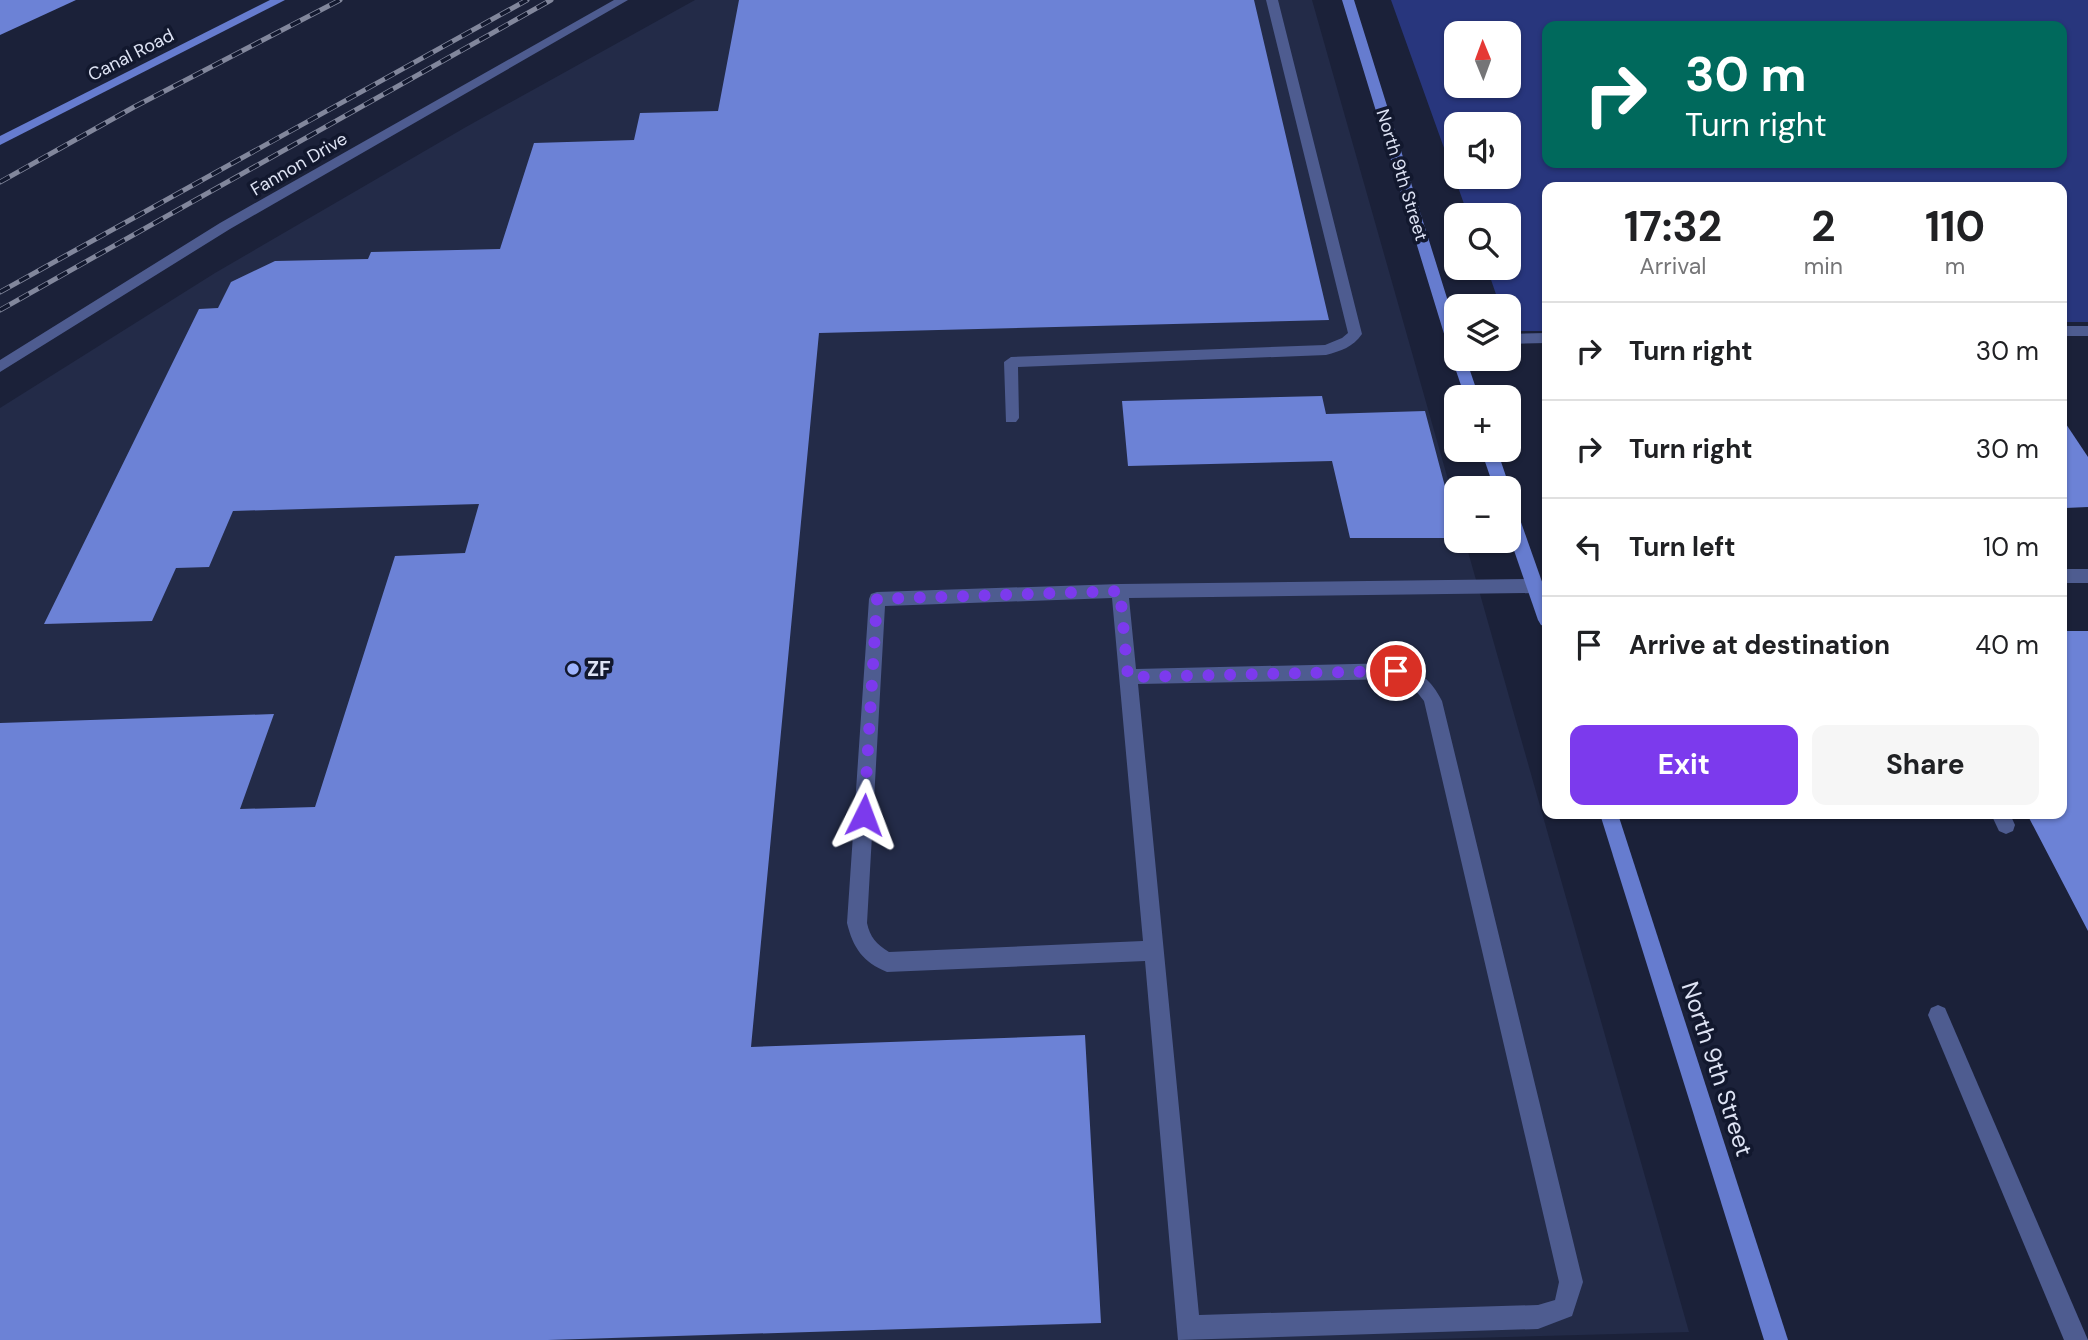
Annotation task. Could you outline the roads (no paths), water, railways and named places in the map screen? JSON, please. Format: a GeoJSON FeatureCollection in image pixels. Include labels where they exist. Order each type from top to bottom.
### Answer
{"type":"FeatureCollection","features":[{"type":"Feature","properties":{"kind":"main road","name":"Canal Road"},"geometry":{"type":"LineString","coordinates":[[0,141],[279,0]]}},
{"type":"Feature","properties":{"kind":"main road","name":"North 9th Street"},"geometry":{"type":"LineString","coordinates":[[1348,0],[1444,309]]}},
{"type":"Feature","properties":{"kind":"main road"},"geometry":{"type":"LineString","coordinates":[[1521,538],[1542,586]]}},
{"type":"Feature","properties":{"kind":"main road","name":"North 9th Street"},"geometry":{"type":"LineString","coordinates":[[1611,819],[1776,1340]]}},
{"type":"Feature","properties":{"kind":"street","name":"Fannon Drive"},"geometry":{"type":"LineString","coordinates":[[0,367],[225,226],[622,0]]}},
{"type":"Feature","properties":{"kind":"street"},"geometry":{"type":"LineString","coordinates":[[1011,418],[1011,362],[1325,351],[1347,342],[1355,334],[1272,0]]}},
{"type":"Feature","properties":{"kind":"street"},"geometry":{"type":"LineString","coordinates":[[2067,331],[2088,331]]}},
{"type":"Feature","properties":{"kind":"street"},"geometry":{"type":"LineString","coordinates":[[1521,339],[1542,338]]}},
{"type":"Feature","properties":{"kind":"street"},"geometry":{"type":"LineString","coordinates":[[2067,576],[2088,576]]}},
{"type":"Feature","properties":{"kind":"street"},"geometry":{"type":"LineString","coordinates":[[1152,951],[887,962],[869,953],[861,939],[857,923],[877,599],[1120,591],[1542,586]]}},
{"type":"Feature","properties":{"kind":"street"},"geometry":{"type":"LineString","coordinates":[[1120,591],[1152,951],[1190,1333],[1538,1317],[1564,1307],[1572,1282],[1433,701],[1428,690],[1417,678],[1396,671],[1128,677]]}},
{"type":"Feature","properties":{"kind":"street"},"geometry":{"type":"LineString","coordinates":[[1938,1015],[2076,1340]]}},
{"type":"Feature","properties":{"kind":"railway"},"geometry":{"type":"LineString","coordinates":[[0,182],[134,107],[340,0]]}},
{"type":"Feature","properties":{"kind":"railway"},"geometry":{"type":"LineString","coordinates":[[0,292],[527,0]]}},
{"type":"Feature","properties":{"kind":"railway"},"geometry":{"type":"LineString","coordinates":[[0,310],[551,0]]}},
{"type":"Feature","properties":{"kind":"place","name":"ZF"},"geometry":{"type":"Point","coordinates":[573,669]}}]}
